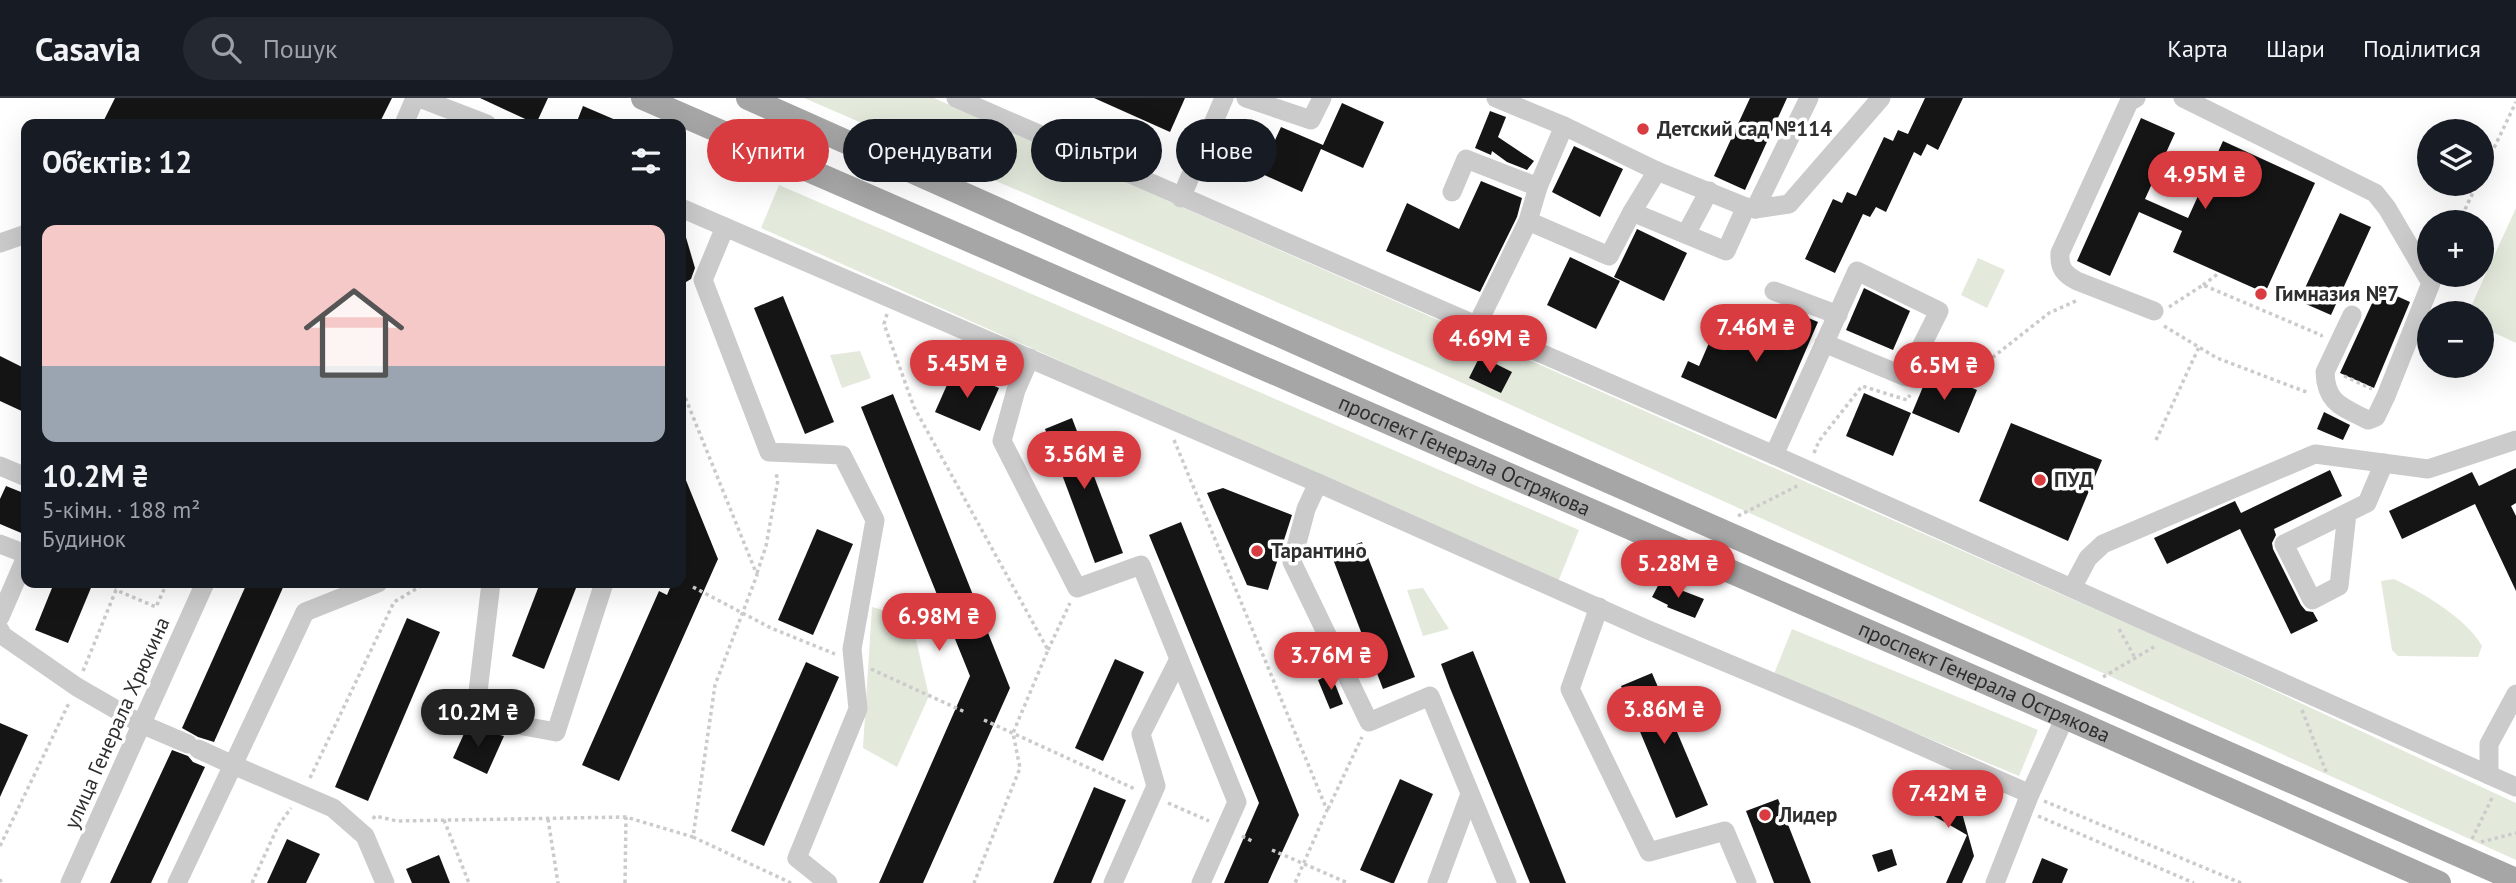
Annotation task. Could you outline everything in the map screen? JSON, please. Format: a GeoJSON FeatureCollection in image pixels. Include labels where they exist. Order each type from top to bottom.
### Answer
{"type":"FeatureCollection","features":[{"type":"Feature","properties":{"kind":"main road","name":"проспект Генерала Острякова"},"geometry":{"type":"LineString","coordinates":[[643,98],[2065,717],[2439,883]]}},
{"type":"Feature","properties":{"kind":"main road","name":"проспект Генерала Острякова"},"geometry":{"type":"LineString","coordinates":[[748,98],[1483,426],[2516,880]]}},
{"type":"Feature","properties":{"kind":"street"},"geometry":{"type":"LineString","coordinates":[[406,119],[417,98],[474,119]]}},
{"type":"Feature","properties":{"kind":"street"},"geometry":{"type":"LineString","coordinates":[[956,98],[1774,455],[2502,781]]}},
{"type":"Feature","properties":{"kind":"street"},"geometry":{"type":"LineString","coordinates":[[1181,198],[1224,98]]}},
{"type":"Feature","properties":{"kind":"street"},"geometry":{"type":"LineString","coordinates":[[1246,98],[1311,120],[1322,98]]}},
{"type":"Feature","properties":{"kind":"street"},"geometry":{"type":"LineString","coordinates":[[1496,98],[1564,126],[1657,171],[1751,208],[1789,204],[1881,98]]}},
{"type":"Feature","properties":{"kind":"street"},"geometry":{"type":"LineString","coordinates":[[1632,212],[1726,251],[1809,98]]}},
{"type":"Feature","properties":{"kind":"street"},"geometry":{"type":"LineString","coordinates":[[2136,98],[2129,102],[2060,253],[2059,265],[2067,275],[2077,281],[2160,316]]}},
{"type":"Feature","properties":{"kind":"street"},"geometry":{"type":"LineString","coordinates":[[2183,98],[2375,193],[2387,208],[2431,284],[2376,417],[2368,420],[2334,402],[2330,396],[2325,372],[2352,315]]}},
{"type":"Feature","properties":{"kind":"street"},"geometry":{"type":"LineString","coordinates":[[1477,325],[1528,221],[1538,187],[1564,126]]}},
{"type":"Feature","properties":{"kind":"street"},"geometry":{"type":"LineString","coordinates":[[1452,192],[1466,159],[1538,187]]}},
{"type":"Feature","properties":{"kind":"street"},"geometry":{"type":"LineString","coordinates":[[1528,221],[1609,256],[1657,171]]}},
{"type":"Feature","properties":{"kind":"street"},"geometry":{"type":"LineString","coordinates":[[1686,234],[1709,191]]}},
{"type":"Feature","properties":{"kind":"street"},"geometry":{"type":"LineString","coordinates":[[686,210],[2030,794]]}},
{"type":"Feature","properties":{"kind":"street"},"geometry":{"type":"LineString","coordinates":[[725,228],[703,281],[769,452],[842,455],[876,520],[852,649],[858,709],[797,858],[828,883]]}},
{"type":"Feature","properties":{"kind":"street"},"geometry":{"type":"LineString","coordinates":[[0,243],[21,236]]}},
{"type":"Feature","properties":{"kind":"street"},"geometry":{"type":"LineString","coordinates":[[1774,455],[1857,271],[1939,311],[1906,377],[1825,343]]}},
{"type":"Feature","properties":{"kind":"street"},"geometry":{"type":"LineString","coordinates":[[1774,291],[1838,314]]}},
{"type":"Feature","properties":{"kind":"street"},"geometry":{"type":"LineString","coordinates":[[1030,358],[1016,390],[1002,441],[1077,588],[1141,565],[1237,802],[1201,883]]}},
{"type":"Feature","properties":{"kind":"street"},"geometry":{"type":"LineString","coordinates":[[2072,588],[2088,558],[2103,544],[2315,454],[2428,468],[2516,440]]}},
{"type":"Feature","properties":{"kind":"street"},"geometry":{"type":"LineString","coordinates":[[2347,513],[2367,503],[2384,463]]}},
{"type":"Feature","properties":{"kind":"street"},"geometry":{"type":"LineString","coordinates":[[0,466],[21,475]]}},
{"type":"Feature","properties":{"kind":"street"},"geometry":{"type":"LineString","coordinates":[[1318,483],[1306,509],[1292,562],[1369,722],[1430,695],[1507,883]]}},
{"type":"Feature","properties":{"kind":"street"},"geometry":{"type":"LineString","coordinates":[[0,544],[21,554]]}},
{"type":"Feature","properties":{"kind":"street"},"geometry":{"type":"LineString","coordinates":[[0,617],[21,568]]}},
{"type":"Feature","properties":{"kind":"street","name":"улица Генерала Хрюкина"},"geometry":{"type":"LineString","coordinates":[[70,883],[203,588]]}},
{"type":"Feature","properties":{"kind":"street"},"geometry":{"type":"LineString","coordinates":[[177,883],[305,612],[366,588]]}},
{"type":"Feature","properties":{"kind":"street"},"geometry":{"type":"LineString","coordinates":[[490,588],[475,717],[556,732],[602,588]]}},
{"type":"Feature","properties":{"kind":"street"},"geometry":{"type":"LineString","coordinates":[[1599,607],[1570,689],[1649,852],[1725,831],[1746,883]]}},
{"type":"Feature","properties":{"kind":"street"},"geometry":{"type":"LineString","coordinates":[[0,630],[2,635],[77,687],[141,724],[333,808],[365,836],[385,883]]}},
{"type":"Feature","properties":{"kind":"street"},"geometry":{"type":"LineString","coordinates":[[1113,883],[1156,786],[1141,734],[1179,659]]}},
{"type":"Feature","properties":{"kind":"street"},"geometry":{"type":"LineString","coordinates":[[2502,781],[2489,744],[2516,694]]}},
{"type":"Feature","properties":{"kind":"street"},"geometry":{"type":"LineString","coordinates":[[1994,883],[2065,717]]}},
{"type":"Feature","properties":{"kind":"street"},"geometry":{"type":"LineString","coordinates":[[1437,883],[1470,794]]}},
{"type":"Feature","properties":{"kind":"path"},"geometry":{"type":"LineString","coordinates":[[2494,148],[2516,103]]}},
{"type":"Feature","properties":{"kind":"path"},"geometry":{"type":"LineString","coordinates":[[2219,273],[2160,316],[2217,358],[2334,402]]}},
{"type":"Feature","properties":{"kind":"path"},"geometry":{"type":"LineString","coordinates":[[2203,285],[2291,322]]}},
{"type":"Feature","properties":{"kind":"path"},"geometry":{"type":"LineString","coordinates":[[1927,365],[1983,365],[2049,313],[2083,298]]}},
{"type":"Feature","properties":{"kind":"path"},"geometry":{"type":"LineString","coordinates":[[894,300],[887,311],[884,324],[914,407],[1048,650]]}},
{"type":"Feature","properties":{"kind":"path"},"geometry":{"type":"LineString","coordinates":[[2156,440],[2199,347]]}},
{"type":"Feature","properties":{"kind":"path"},"geometry":{"type":"LineString","coordinates":[[1738,516],[1800,485],[1819,441],[1862,386],[1907,400],[1914,388]]}},
{"type":"Feature","properties":{"kind":"path"},"geometry":{"type":"LineString","coordinates":[[686,399],[757,575]]}},
{"type":"Feature","properties":{"kind":"path"},"geometry":{"type":"LineString","coordinates":[[1173,438],[1327,810]]}},
{"type":"Feature","properties":{"kind":"path"},"geometry":{"type":"LineString","coordinates":[[693,838],[715,685],[766,546],[778,480]]}},
{"type":"Feature","properties":{"kind":"path"},"geometry":{"type":"LineString","coordinates":[[694,587],[782,632],[965,712]]}},
{"type":"Feature","properties":{"kind":"path"},"geometry":{"type":"LineString","coordinates":[[0,846],[77,687],[116,590],[156,607],[165,588]]}},
{"type":"Feature","properties":{"kind":"path"},"geometry":{"type":"LineString","coordinates":[[252,883],[278,826],[314,773],[394,602],[418,588]]}},
{"type":"Feature","properties":{"kind":"path"},"geometry":{"type":"LineString","coordinates":[[974,883],[1020,768],[1013,733],[1077,588]]}},
{"type":"Feature","properties":{"kind":"path"},"geometry":{"type":"LineString","coordinates":[[2098,680],[2174,636]]}},
{"type":"Feature","properties":{"kind":"path"},"geometry":{"type":"LineString","coordinates":[[2294,689],[2329,779]]}},
{"type":"Feature","properties":{"kind":"path"},"geometry":{"type":"LineString","coordinates":[[984,720],[1088,768]]}},
{"type":"Feature","properties":{"kind":"path"},"geometry":{"type":"LineString","coordinates":[[1295,883],[1369,722]]}},
{"type":"Feature","properties":{"kind":"path"},"geometry":{"type":"LineString","coordinates":[[2502,781],[2472,836],[2472,845],[2516,833]]}},
{"type":"Feature","properties":{"kind":"path"},"geometry":{"type":"LineString","coordinates":[[2030,794],[2241,883]]}},
{"type":"Feature","properties":{"kind":"path"},"geometry":{"type":"LineString","coordinates":[[365,836],[375,816],[397,821],[626,817],[693,838],[791,883]]}},
{"type":"Feature","properties":{"kind":"path"},"geometry":{"type":"LineString","coordinates":[[625,883],[626,817]]}},
{"type":"Feature","properties":{"kind":"path"},"geometry":{"type":"LineString","coordinates":[[548,819],[558,883]]}},
{"type":"Feature","properties":{"kind":"path"},"geometry":{"type":"LineString","coordinates":[[444,820],[469,883]]}},
{"type":"Feature","properties":{"kind":"path"},"geometry":{"type":"LineString","coordinates":[[1272,849],[1348,883]]}},
{"type":"Feature","properties":{"kind":"shaded area"},"geometry":{"type":"Polygon","coordinates":[[[804,98],[934,98],[982,119],[853,119],[804,98]]]}},
{"type":"Feature","properties":{"kind":"shaded area"},"geometry":{"type":"Polygon","coordinates":[[[1017,135],[1031,141],[1031,182],[1125,182],[2165,640],[2516,803],[2516,860],[1427,367],[999,182],[1017,182],[1017,135]]]}},
{"type":"Feature","properties":{"kind":"shaded area"},"geometry":{"type":"Polygon","coordinates":[[[779,185],[1579,530],[1558,582],[761,228],[779,185]]]}},
{"type":"Feature","properties":{"kind":"shaded area"},"geometry":{"type":"Polygon","coordinates":[[[2516,208],[2516,343],[2494,333],[2494,301],[2473,301],[2480,287],[2494,287],[2494,256],[2516,208]]]}},
{"type":"Feature","properties":{"kind":"shaded area"},"geometry":{"type":"Polygon","coordinates":[[[1978,258],[2005,270],[1987,308],[1961,295],[1978,258]]]}},
{"type":"Feature","properties":{"kind":"shaded area"},"geometry":{"type":"Polygon","coordinates":[[[860,351],[871,378],[842,388],[830,355],[860,351]]]}},
{"type":"Feature","properties":{"kind":"shaded area"},"geometry":{"type":"Polygon","coordinates":[[[2394,579],[2430,599],[2466,626],[2482,646],[2478,657],[2398,656],[2392,650],[2381,581],[2394,579]]]}},
{"type":"Feature","properties":{"kind":"shaded area"},"geometry":{"type":"Polygon","coordinates":[[[1423,588],[1449,629],[1423,636],[1407,590],[1423,588]]]}},
{"type":"Feature","properties":{"kind":"shaded area"},"geometry":{"type":"Polygon","coordinates":[[[872,607],[911,618],[929,696],[897,767],[863,748],[872,607]]]}},
{"type":"Feature","properties":{"kind":"shaded area"},"geometry":{"type":"Polygon","coordinates":[[[1792,629],[2038,730],[2019,776],[1774,674],[1792,629]]]}},
{"type":"Feature","properties":{"kind":"building"},"geometry":{"type":"Polygon","coordinates":[[[115,98],[392,98],[382,119],[104,119],[115,98]]]}},
{"type":"Feature","properties":{"kind":"building"},"geometry":{"type":"Polygon","coordinates":[[[480,98],[548,98],[538,119],[525,119],[480,98]]]}},
{"type":"Feature","properties":{"kind":"building"},"geometry":{"type":"Polygon","coordinates":[[[1094,98],[1185,98],[1170,132],[1162,128],[1162,119],[1141,119],[1094,98]]]}},
{"type":"Feature","properties":{"kind":"building"},"geometry":{"type":"Polygon","coordinates":[[[1750,98],[1787,98],[1745,190],[1714,176],[1750,98]]]}},
{"type":"Feature","properties":{"kind":"building"},"geometry":{"type":"Polygon","coordinates":[[[1925,98],[1963,98],[1938,150],[1927,144],[1921,156],[1914,152],[1886,212],[1876,207],[1870,217],[1863,214],[1835,273],[1805,259],[1833,199],[1842,203],[1847,192],[1856,196],[1884,137],[1893,141],[1898,130],[1908,134],[1925,98]]]}},
{"type":"Feature","properties":{"kind":"building"},"geometry":{"type":"Polygon","coordinates":[[[1342,103],[1384,122],[1363,168],[1321,149],[1302,192],[1277,181],[1277,136],[1281,127],[1323,145],[1342,103]]]}},
{"type":"Feature","properties":{"kind":"building"},"geometry":{"type":"Polygon","coordinates":[[[583,106],[613,119],[578,119],[583,106]]]}},
{"type":"Feature","properties":{"kind":"building"},"geometry":{"type":"Polygon","coordinates":[[[1490,111],[1506,117],[1498,137],[1534,161],[1527,170],[1507,162],[1492,151],[1491,155],[1475,148],[1490,111]]]}},
{"type":"Feature","properties":{"kind":"building"},"geometry":{"type":"Polygon","coordinates":[[[2141,118],[2175,133],[2145,199],[2188,218],[2223,141],[2315,183],[2265,293],[2173,252],[2182,231],[2139,212],[2110,276],[2077,261],[2141,118]]]}},
{"type":"Feature","properties":{"kind":"building"},"geometry":{"type":"Polygon","coordinates":[[[1574,146],[1623,169],[1600,217],[1552,192],[1574,146]]]}},
{"type":"Feature","properties":{"kind":"building"},"geometry":{"type":"Polygon","coordinates":[[[1481,181],[1522,198],[1517,217],[1480,292],[1386,251],[1407,203],[1459,229],[1481,181]]]}},
{"type":"Feature","properties":{"kind":"building"},"geometry":{"type":"Polygon","coordinates":[[[2340,213],[2371,227],[2331,315],[2299,301],[2340,213]]]}},
{"type":"Feature","properties":{"kind":"building"},"geometry":{"type":"Polygon","coordinates":[[[1637,229],[1687,253],[1664,301],[1614,277],[1637,229]]]}},
{"type":"Feature","properties":{"kind":"building"},"geometry":{"type":"Polygon","coordinates":[[[686,237],[695,268],[691,279],[686,282],[686,237]]]}},
{"type":"Feature","properties":{"kind":"building"},"geometry":{"type":"Polygon","coordinates":[[[1570,257],[1620,281],[1596,329],[1547,305],[1570,257]]]}},
{"type":"Feature","properties":{"kind":"building"},"geometry":{"type":"Polygon","coordinates":[[[1864,288],[1910,311],[1893,350],[1846,330],[1864,288]]]}},
{"type":"Feature","properties":{"kind":"building"},"geometry":{"type":"Polygon","coordinates":[[[2379,288],[2410,302],[2374,388],[2340,373],[2379,288]]]}},
{"type":"Feature","properties":{"kind":"building"},"geometry":{"type":"Polygon","coordinates":[[[783,296],[834,422],[805,434],[754,308],[783,296]]]}},
{"type":"Feature","properties":{"kind":"building"},"geometry":{"type":"Polygon","coordinates":[[[1780,306],[1818,322],[1776,419],[1681,377],[1688,361],[1699,366],[1715,329],[1761,349],[1780,306]]]}},
{"type":"Feature","properties":{"kind":"building"},"geometry":{"type":"Polygon","coordinates":[[[0,356],[21,366],[21,411],[0,401],[0,356]]]}},
{"type":"Feature","properties":{"kind":"building"},"geometry":{"type":"Polygon","coordinates":[[[1480,356],[1512,372],[1501,393],[1469,378],[1480,356]]]}},
{"type":"Feature","properties":{"kind":"building"},"geometry":{"type":"Polygon","coordinates":[[[954,369],[999,388],[980,431],[935,412],[954,369]]]}},
{"type":"Feature","properties":{"kind":"building"},"geometry":{"type":"Polygon","coordinates":[[[1930,370],[1977,390],[1959,433],[1912,413],[1930,370]]]}},
{"type":"Feature","properties":{"kind":"building"},"geometry":{"type":"Polygon","coordinates":[[[1864,393],[1911,413],[1893,456],[1846,436],[1864,393]]]}},
{"type":"Feature","properties":{"kind":"building"},"geometry":{"type":"Polygon","coordinates":[[[893,394],[1010,688],[923,883],[879,883],[970,676],[861,407],[893,394]]]}},
{"type":"Feature","properties":{"kind":"building"},"geometry":{"type":"Polygon","coordinates":[[[2324,412],[2350,425],[2343,440],[2317,429],[2324,412]]]}},
{"type":"Feature","properties":{"kind":"building"},"geometry":{"type":"Polygon","coordinates":[[[1072,418],[1123,553],[1095,563],[1045,429],[1072,418]]]}},
{"type":"Feature","properties":{"kind":"building","name":"ПУД"},"geometry":{"type":"Polygon","coordinates":[[[2011,423],[2102,460],[2068,541],[1979,501],[2011,423]]]}},
{"type":"Feature","properties":{"kind":"building"},"geometry":{"type":"Polygon","coordinates":[[[2516,468],[2516,503],[2511,506],[2516,516],[2516,591],[2475,504],[2402,539],[2389,511],[2472,472],[2479,486],[2516,468]]]}},
{"type":"Feature","properties":{"kind":"building"},"geometry":{"type":"Polygon","coordinates":[[[2330,470],[2342,496],[2274,529],[2276,535],[2272,543],[2273,549],[2301,605],[2306,611],[2313,612],[2318,621],[2291,634],[2240,529],[2167,564],[2154,538],[2235,501],[2241,513],[2330,470]]]}},
{"type":"Feature","properties":{"kind":"building"},"geometry":{"type":"Polygon","coordinates":[[[686,480],[718,559],[619,781],[582,765],[659,591],[667,595],[670,588],[686,588],[686,480]]]}},
{"type":"Feature","properties":{"kind":"building"},"geometry":{"type":"Polygon","coordinates":[[[6,486],[21,492],[21,533],[0,524],[0,499],[6,486]]]}},
{"type":"Feature","properties":{"kind":"building","name":"Тарантино"},"geometry":{"type":"Polygon","coordinates":[[[1223,488],[1292,515],[1268,590],[1247,585],[1207,493],[1223,488]]]}},
{"type":"Feature","properties":{"kind":"building"},"geometry":{"type":"Polygon","coordinates":[[[1181,522],[1299,815],[1268,883],[1224,883],[1259,803],[1149,535],[1181,522]]]}},
{"type":"Feature","properties":{"kind":"building"},"geometry":{"type":"Polygon","coordinates":[[[817,529],[853,544],[813,635],[778,620],[817,529]]]}},
{"type":"Feature","properties":{"kind":"building"},"geometry":{"type":"Polygon","coordinates":[[[1362,542],[1415,677],[1383,689],[1331,554],[1362,542]]]}},
{"type":"Feature","properties":{"kind":"building"},"geometry":{"type":"Polygon","coordinates":[[[1660,582],[1704,599],[1695,618],[1667,607],[1668,605],[1652,597],[1660,582]]]}},
{"type":"Feature","properties":{"kind":"building"},"geometry":{"type":"Polygon","coordinates":[[[52,588],[91,588],[68,643],[35,630],[52,588]]]}},
{"type":"Feature","properties":{"kind":"building"},"geometry":{"type":"Polygon","coordinates":[[[245,588],[283,588],[214,742],[182,728],[245,588]]]}},
{"type":"Feature","properties":{"kind":"building"},"geometry":{"type":"Polygon","coordinates":[[[538,588],[576,588],[544,669],[512,656],[538,588]]]}},
{"type":"Feature","properties":{"kind":"building"},"geometry":{"type":"Polygon","coordinates":[[[407,618],[440,632],[368,801],[335,787],[407,618]]]}},
{"type":"Feature","properties":{"kind":"building"},"geometry":{"type":"Polygon","coordinates":[[[1473,651],[1566,883],[1530,883],[1450,688],[1441,664],[1473,651]]]}},
{"type":"Feature","properties":{"kind":"building"},"geometry":{"type":"Polygon","coordinates":[[[1115,659],[1144,672],[1103,761],[1075,748],[1115,659]]]}},
{"type":"Feature","properties":{"kind":"building"},"geometry":{"type":"Polygon","coordinates":[[[806,662],[839,677],[764,846],[731,831],[806,662]]]}},
{"type":"Feature","properties":{"kind":"building"},"geometry":{"type":"Polygon","coordinates":[[[1652,673],[1708,805],[1676,818],[1621,686],[1652,673]]]}},
{"type":"Feature","properties":{"kind":"building"},"geometry":{"type":"Polygon","coordinates":[[[1331,674],[1343,704],[1330,709],[1318,680],[1331,674]]]}},
{"type":"Feature","properties":{"kind":"building"},"geometry":{"type":"Polygon","coordinates":[[[0,723],[28,735],[0,797],[0,723]]]}},
{"type":"Feature","properties":{"kind":"building"},"geometry":{"type":"Polygon","coordinates":[[[467,727],[504,736],[487,774],[453,758],[467,727]]]}},
{"type":"Feature","properties":{"kind":"building"},"geometry":{"type":"Polygon","coordinates":[[[172,750],[205,767],[151,883],[110,883],[172,750]]]}},
{"type":"Feature","properties":{"kind":"building"},"geometry":{"type":"Polygon","coordinates":[[[1400,779],[1433,794],[1394,883],[1391,883],[1360,870],[1400,779]]]}},
{"type":"Feature","properties":{"kind":"building"},"geometry":{"type":"Polygon","coordinates":[[[1094,787],[1126,800],[1091,883],[1053,883],[1094,787]]]}},
{"type":"Feature","properties":{"kind":"building"},"geometry":{"type":"Polygon","coordinates":[[[1916,787],[1962,813],[1974,856],[1962,883],[1946,883],[1967,835],[1908,801],[1916,787]]]}},
{"type":"Feature","properties":{"kind":"building"},"geometry":{"type":"Polygon","coordinates":[[[1778,799],[1811,883],[1774,883],[1746,811],[1778,799]]]}},
{"type":"Feature","properties":{"kind":"building"},"geometry":{"type":"Polygon","coordinates":[[[287,839],[320,854],[306,883],[267,883],[287,839]]]}},
{"type":"Feature","properties":{"kind":"building"},"geometry":{"type":"Polygon","coordinates":[[[1892,849],[1897,865],[1878,872],[1872,855],[1892,849]]]}},
{"type":"Feature","properties":{"kind":"building"},"geometry":{"type":"Polygon","coordinates":[[[439,855],[450,883],[412,883],[406,869],[439,855]]]}},
{"type":"Feature","properties":{"kind":"building"},"geometry":{"type":"Polygon","coordinates":[[[2042,858],[2068,869],[2062,883],[2032,883],[2042,858]]]}},
{"type":"Feature","properties":{"kind":"place","name":"Детский сад №114"},"geometry":{"type":"Point","coordinates":[1643,129]}},
{"type":"Feature","properties":{"kind":"place","name":"Гимназия №7"},"geometry":{"type":"Point","coordinates":[2261,294]}},
{"type":"Feature","properties":{"kind":"place","name":"ПУД"},"geometry":{"type":"Point","coordinates":[2040,480]}},
{"type":"Feature","properties":{"kind":"place","name":"Тарантино"},"geometry":{"type":"Point","coordinates":[1257,551]}},
{"type":"Feature","properties":{"kind":"place","name":"Лидер"},"geometry":{"type":"Point","coordinates":[1765,815]}}]}
